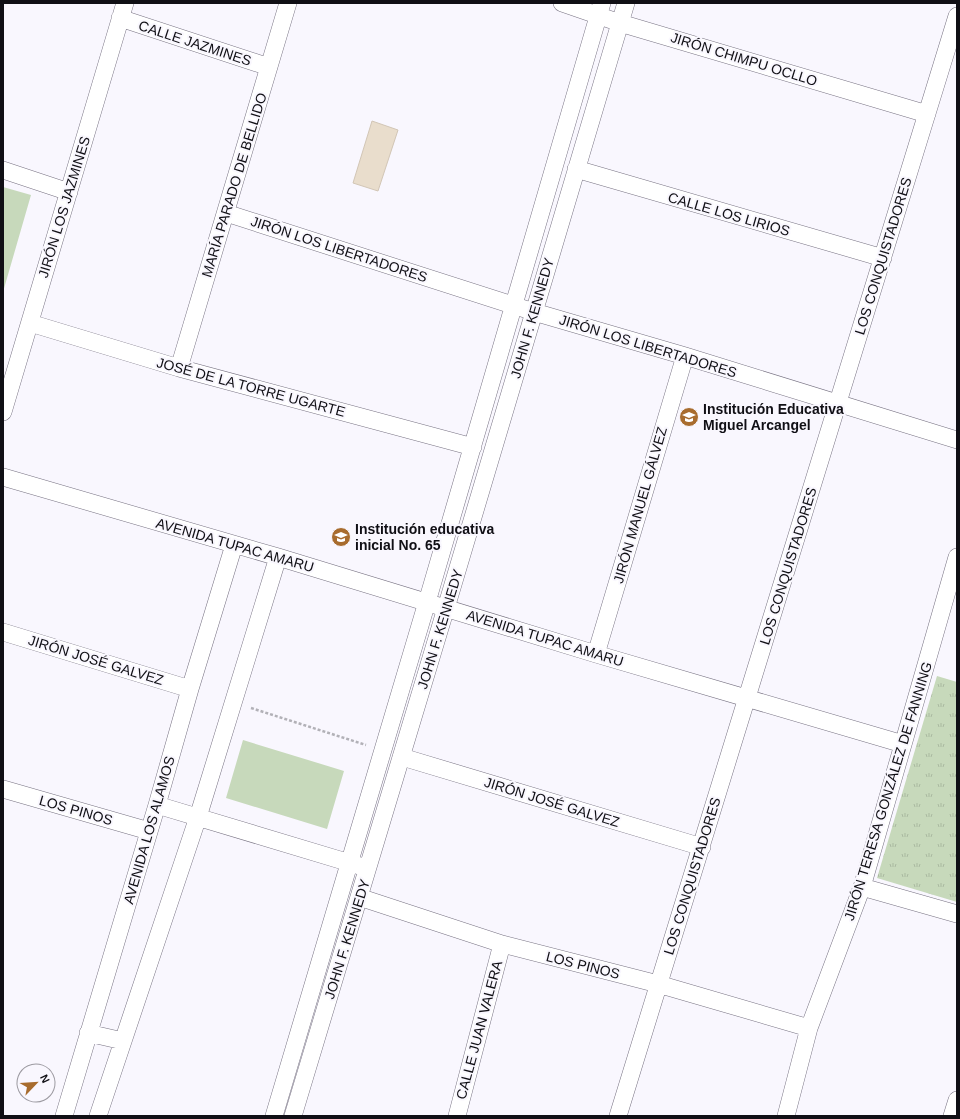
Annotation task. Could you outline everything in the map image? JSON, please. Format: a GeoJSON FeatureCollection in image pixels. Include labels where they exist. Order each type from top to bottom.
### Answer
{"type":"FeatureCollection","features":[{"type":"Feature","properties":{"kind":"street","name":"MARÍA PARADO DE BELLIDO"},"geometry":{"type":"LineString","coordinates":[[180,368],[288,3]]}},
{"type":"Feature","properties":{"kind":"street","name":"JIRÓN CHIMPU OCLLO"},"geometry":{"type":"LineString","coordinates":[[562,3],[600,9],[620,22],[927,114]]}},
{"type":"Feature","properties":{"kind":"street","name":"JOHN F. KENNEDY"},"geometry":{"type":"LineString","coordinates":[[293,1116],[402,757],[626,3]]}},
{"type":"Feature","properties":{"kind":"street","name":"JOHN F. KENNEDY"},"geometry":{"type":"LineString","coordinates":[[274,1116],[473,447],[600,9]]}},
{"type":"Feature","properties":{"kind":"street","name":"CALLE JAZMINES"},"geometry":{"type":"LineString","coordinates":[[123,11],[269,68]]}},
{"type":"Feature","properties":{"kind":"street","name":"JIRÓN LOS JAZMINES"},"geometry":{"type":"LineString","coordinates":[[3,412],[123,11]]}},
{"type":"Feature","properties":{"kind":"street","name":"LOS CONQUISTADORES"},"geometry":{"type":"LineString","coordinates":[[618,1116],[957,16]]}},
{"type":"Feature","properties":{"kind":"street","name":"CALLE LOS LIRIOS"},"geometry":{"type":"LineString","coordinates":[[576,169],[883,258]]}},
{"type":"Feature","properties":{"kind":"street"},"geometry":{"type":"LineString","coordinates":[[3,170],[69,192]]}},
{"type":"Feature","properties":{"kind":"street","name":"JIRÓN LOS LIBERTADORES"},"geometry":{"type":"LineString","coordinates":[[226,213],[534,312],[684,356],[957,440]]}},
{"type":"Feature","properties":{"kind":"street","name":"JOSÉ DE LA TORRE UGARTE"},"geometry":{"type":"LineString","coordinates":[[30,323],[180,368],[473,447]]}},
{"type":"Feature","properties":{"kind":"street","name":"JIRÓN MANUEL GÁLVEZ"},"geometry":{"type":"LineString","coordinates":[[596,654],[684,356]]}},
{"type":"Feature","properties":{"kind":"street","name":"AVENIDA TUPAC AMARU"},"geometry":{"type":"LineString","coordinates":[[3,476],[278,557],[596,654],[903,744]]}},
{"type":"Feature","properties":{"kind":"street","name":"AVENIDA LOS ALAMOS"},"geometry":{"type":"LineString","coordinates":[[64,1116],[234,545]]}},
{"type":"Feature","properties":{"kind":"street"},"geometry":{"type":"LineString","coordinates":[[98,1116],[198,817],[278,557]]}},
{"type":"Feature","properties":{"kind":"street","name":"JIRÓN TERESA GONZÁLEZ DE FANNING"},"geometry":{"type":"LineString","coordinates":[[786,1116],[809,1028],[862,887],[903,744],[951,601],[957,557]]}},
{"type":"Feature","properties":{"kind":"street","name":"JIRÓN JOSÉ GALVEZ"},"geometry":{"type":"LineString","coordinates":[[3,632],[190,689]]}},
{"type":"Feature","properties":{"kind":"street","name":"JIRÓN JOSÉ GALVEZ"},"geometry":{"type":"LineString","coordinates":[[402,757],[702,847]]}},
{"type":"Feature","properties":{"kind":"street","name":"LOS PINOS"},"geometry":{"type":"LineString","coordinates":[[3,788],[149,832]]}},
{"type":"Feature","properties":{"kind":"street"},"geometry":{"type":"LineString","coordinates":[[157,805],[368,869]]}},
{"type":"Feature","properties":{"kind":"street"},"geometry":{"type":"LineString","coordinates":[[862,887],[957,914]]}},
{"type":"Feature","properties":{"kind":"street","name":"LOS PINOS"},"geometry":{"type":"LineString","coordinates":[[359,897],[502,944],[658,984],[809,1028]]}},
{"type":"Feature","properties":{"kind":"street","name":"CALLE JUAN VALERA"},"geometry":{"type":"LineString","coordinates":[[457,1116],[502,944]]}},
{"type":"Feature","properties":{"kind":"street"},"geometry":{"type":"LineString","coordinates":[[88,1033],[123,1042]]}},
{"type":"Feature","properties":{"kind":"street"},"geometry":{"type":"LineString","coordinates":[[952,1116],[957,1100]]}},
{"type":"Feature","properties":{"kind":"path"},"geometry":{"type":"LineString","coordinates":[[233,702],[383,751]]}},
{"type":"Feature","properties":{"kind":"green space"},"geometry":{"type":"Polygon","coordinates":[[[3,187],[31,195],[3,292],[3,187]]]}},
{"type":"Feature","properties":{"kind":"green space"},"geometry":{"type":"Polygon","coordinates":[[[937,676],[957,682],[957,902],[877,878],[937,676]]]}},
{"type":"Feature","properties":{"kind":"green space"},"geometry":{"type":"Polygon","coordinates":[[[243,740],[344,771],[327,829],[226,798],[243,740]]]}},
{"type":"Feature","properties":{"kind":"building"},"geometry":{"type":"Polygon","coordinates":[[[372,121],[398,130],[378,191],[353,183],[372,121]]]}},
{"type":"Feature","properties":{"kind":"place","name":"Institución Educativa Miguel Arcangel"},"geometry":{"type":"Point","coordinates":[689,417]}},
{"type":"Feature","properties":{"kind":"place","name":"Institución educativa inicial No. 65"},"geometry":{"type":"Point","coordinates":[341,537]}}]}
